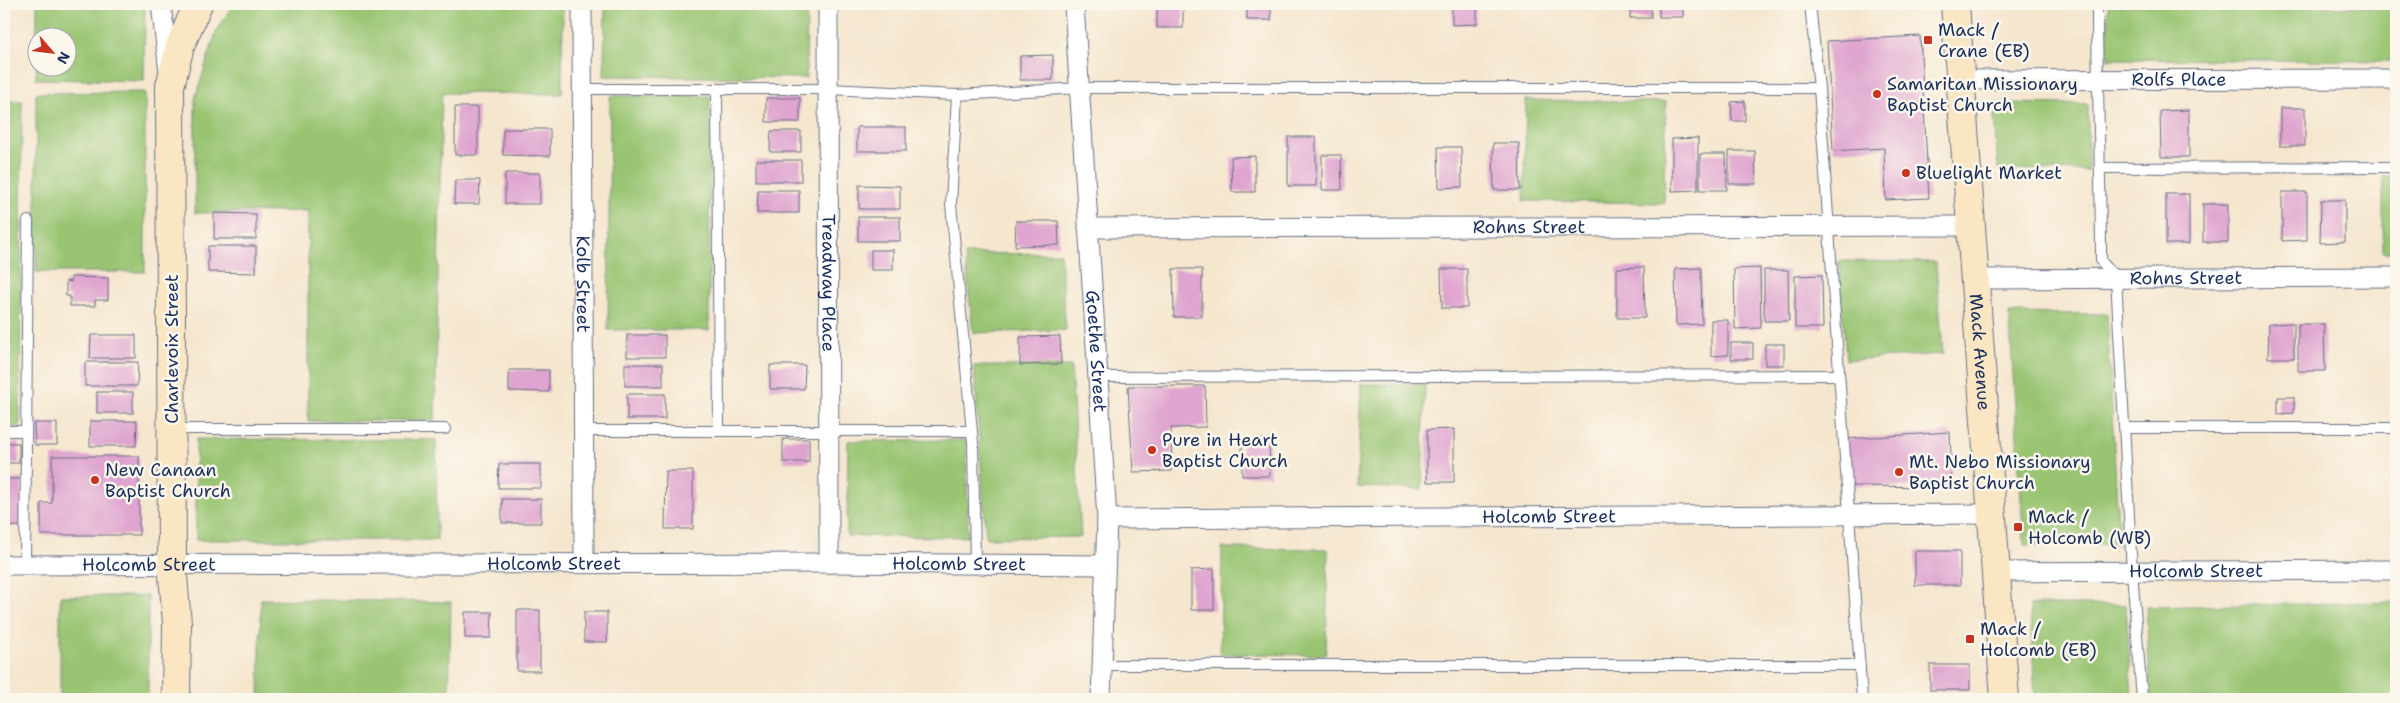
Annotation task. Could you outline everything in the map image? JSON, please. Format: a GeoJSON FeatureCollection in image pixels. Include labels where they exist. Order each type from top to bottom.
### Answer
{"type":"FeatureCollection","features":[{"type":"Feature","properties":{"kind":"main road","name":"Charlevoix Street"},"geometry":{"type":"LineString","coordinates":[[176,699],[177,623],[172,564],[170,86],[180,46],[198,4]]}},
{"type":"Feature","properties":{"kind":"main road","name":"Mack Avenue"},"geometry":{"type":"LineString","coordinates":[[1956,4],[2005,699]]}},
{"type":"Feature","properties":{"kind":"street"},"geometry":{"type":"LineString","coordinates":[[161,4],[170,86]]}},
{"type":"Feature","properties":{"kind":"street","name":"Kolb Street"},"geometry":{"type":"LineString","coordinates":[[582,4],[584,563]]}},
{"type":"Feature","properties":{"kind":"street","name":"Treadway Place"},"geometry":{"type":"LineString","coordinates":[[828,4],[829,563]]}},
{"type":"Feature","properties":{"kind":"street","name":"Goethe Street"},"geometry":{"type":"LineString","coordinates":[[1074,4],[1106,519],[1101,699]]}},
{"type":"Feature","properties":{"kind":"street","name":"Rolfs Place"},"geometry":{"type":"LineString","coordinates":[[1960,80],[2396,79]]}},
{"type":"Feature","properties":{"kind":"street","name":"Rohns Street"},"geometry":{"type":"LineString","coordinates":[[1088,228],[1971,226]]}},
{"type":"Feature","properties":{"kind":"street","name":"Rohns Street"},"geometry":{"type":"LineString","coordinates":[[1975,279],[2396,277]]}},
{"type":"Feature","properties":{"kind":"street","name":"Holcomb Street"},"geometry":{"type":"LineString","coordinates":[[1106,519],[1992,514]]}},
{"type":"Feature","properties":{"kind":"street","name":"Holcomb Street"},"geometry":{"type":"LineString","coordinates":[[4,565],[829,563],[1104,565]]}},
{"type":"Feature","properties":{"kind":"street","name":"Holcomb Street"},"geometry":{"type":"LineString","coordinates":[[1996,572],[2396,570]]}},
{"type":"Feature","properties":{"kind":"lane"},"geometry":{"type":"LineString","coordinates":[[1810,4],[1850,515],[1862,699]]}},
{"type":"Feature","properties":{"kind":"lane"},"geometry":{"type":"LineString","coordinates":[[2097,4],[2101,261],[2116,278],[2132,571],[2142,699]]}},
{"type":"Feature","properties":{"kind":"lane"},"geometry":{"type":"LineString","coordinates":[[583,88],[828,89],[957,95],[1080,88],[1818,88]]}},
{"type":"Feature","properties":{"kind":"lane"},"geometry":{"type":"LineString","coordinates":[[717,89],[719,430]]}},
{"type":"Feature","properties":{"kind":"lane"},"geometry":{"type":"LineString","coordinates":[[957,95],[952,204],[972,430],[975,564]]}},
{"type":"Feature","properties":{"kind":"lane"},"geometry":{"type":"LineString","coordinates":[[2101,168],[2396,166]]}},
{"type":"Feature","properties":{"kind":"lane"},"geometry":{"type":"LineString","coordinates":[[25,564],[28,221]]}},
{"type":"Feature","properties":{"kind":"lane"},"geometry":{"type":"LineString","coordinates":[[1098,377],[1839,375]]}},
{"type":"Feature","properties":{"kind":"lane"},"geometry":{"type":"LineString","coordinates":[[2125,428],[2396,428]]}},
{"type":"Feature","properties":{"kind":"lane"},"geometry":{"type":"LineString","coordinates":[[172,430],[445,429]]}},
{"type":"Feature","properties":{"kind":"lane"},"geometry":{"type":"LineString","coordinates":[[584,431],[972,430]]}},
{"type":"Feature","properties":{"kind":"lane"},"geometry":{"type":"LineString","coordinates":[[4,432],[26,431]]}},
{"type":"Feature","properties":{"kind":"lane"},"geometry":{"type":"LineString","coordinates":[[1101,665],[1860,665]]}},
{"type":"Feature","properties":{"kind":"green space"},"geometry":{"type":"Polygon","coordinates":[[[37,4],[145,4],[144,81],[36,79],[78,78],[78,28],[37,28],[37,4]]]}},
{"type":"Feature","properties":{"kind":"green space"},"geometry":{"type":"Polygon","coordinates":[[[233,4],[563,4],[562,94],[442,93],[435,421],[308,421],[308,211],[195,213],[195,99],[216,32],[233,4]]]}},
{"type":"Feature","properties":{"kind":"green space"},"geometry":{"type":"Polygon","coordinates":[[[605,4],[807,4],[806,78],[604,76],[605,4]]]}},
{"type":"Feature","properties":{"kind":"green space"},"geometry":{"type":"Polygon","coordinates":[[[2108,5],[2396,7],[2396,61],[2108,59],[2108,5]]]}},
{"type":"Feature","properties":{"kind":"green space"},"geometry":{"type":"Polygon","coordinates":[[[145,92],[145,272],[36,272],[36,93],[145,92]]]}},
{"type":"Feature","properties":{"kind":"green space"},"geometry":{"type":"Polygon","coordinates":[[[610,96],[710,96],[709,330],[608,330],[610,96]]]}},
{"type":"Feature","properties":{"kind":"green space"},"geometry":{"type":"Polygon","coordinates":[[[1526,100],[1666,102],[1664,203],[1524,201],[1526,100]]]}},
{"type":"Feature","properties":{"kind":"green space"},"geometry":{"type":"Polygon","coordinates":[[[4,101],[22,101],[20,427],[4,427],[4,101]]]}},
{"type":"Feature","properties":{"kind":"green space"},"geometry":{"type":"Polygon","coordinates":[[[1993,103],[2088,104],[2088,171],[1998,169],[1993,103]]]}},
{"type":"Feature","properties":{"kind":"green space"},"geometry":{"type":"Polygon","coordinates":[[[2383,176],[2396,176],[2396,252],[2383,252],[2383,176]]]}},
{"type":"Feature","properties":{"kind":"green space"},"geometry":{"type":"Polygon","coordinates":[[[1060,253],[1066,330],[973,333],[965,254],[1060,253]]]}},
{"type":"Feature","properties":{"kind":"green space"},"geometry":{"type":"Polygon","coordinates":[[[1839,261],[1936,262],[1943,354],[1846,360],[1839,261]]]}},
{"type":"Feature","properties":{"kind":"green space"},"geometry":{"type":"Polygon","coordinates":[[[2009,313],[2107,314],[2119,544],[2024,545],[2009,313]]]}},
{"type":"Feature","properties":{"kind":"green space"},"geometry":{"type":"Polygon","coordinates":[[[974,366],[1071,366],[1081,537],[986,538],[974,366]]]}},
{"type":"Feature","properties":{"kind":"green space"},"geometry":{"type":"Polygon","coordinates":[[[1361,384],[1425,385],[1422,489],[1357,487],[1361,384]]]}},
{"type":"Feature","properties":{"kind":"green space"},"geometry":{"type":"Polygon","coordinates":[[[196,439],[436,440],[437,540],[196,540],[196,439]]]}},
{"type":"Feature","properties":{"kind":"green space"},"geometry":{"type":"Polygon","coordinates":[[[966,440],[968,537],[847,536],[848,441],[966,440]]]}},
{"type":"Feature","properties":{"kind":"green space"},"geometry":{"type":"Polygon","coordinates":[[[1222,548],[1328,549],[1326,655],[1220,654],[1222,548]]]}},
{"type":"Feature","properties":{"kind":"green space"},"geometry":{"type":"Polygon","coordinates":[[[60,596],[148,596],[148,699],[60,699],[60,596]]]}},
{"type":"Feature","properties":{"kind":"green space"},"geometry":{"type":"Polygon","coordinates":[[[261,599],[451,602],[449,699],[259,699],[261,599]]]}},
{"type":"Feature","properties":{"kind":"green space"},"geometry":{"type":"Polygon","coordinates":[[[2396,602],[2396,699],[2151,699],[2146,607],[2396,602]]]}},
{"type":"Feature","properties":{"kind":"green space"},"geometry":{"type":"Polygon","coordinates":[[[2030,605],[2126,605],[2132,699],[2035,699],[2030,605]]]}},
{"type":"Feature","properties":{"kind":"green space"},"geometry":{"type":"Polygon","coordinates":[[[1966,697],[1967,699],[1870,698],[1966,697]]]}},
{"type":"Feature","properties":{"kind":"building"},"geometry":{"type":"Polygon","coordinates":[[[1157,4],[1183,4],[1183,28],[1157,28],[1157,4]]]}},
{"type":"Feature","properties":{"kind":"building"},"geometry":{"type":"Polygon","coordinates":[[[1247,4],[1271,4],[1271,20],[1247,20],[1247,4]]]}},
{"type":"Feature","properties":{"kind":"building"},"geometry":{"type":"Polygon","coordinates":[[[1452,4],[1477,4],[1477,24],[1452,25],[1452,4]]]}},
{"type":"Feature","properties":{"kind":"building"},"geometry":{"type":"Polygon","coordinates":[[[1630,4],[1651,4],[1651,18],[1630,18],[1630,4]]]}},
{"type":"Feature","properties":{"kind":"building"},"geometry":{"type":"Polygon","coordinates":[[[1659,4],[1683,4],[1683,17],[1659,17],[1659,4]]]}},
{"type":"Feature","properties":{"kind":"building","name":"Samaritan Missionary Baptist Church"},"geometry":{"type":"Polygon","coordinates":[[[1920,36],[1929,198],[1886,200],[1884,148],[1833,151],[1827,41],[1920,36]]]}},
{"type":"Feature","properties":{"kind":"building"},"geometry":{"type":"Polygon","coordinates":[[[1053,55],[1053,80],[1020,80],[1020,56],[1053,55]]]}},
{"type":"Feature","properties":{"kind":"building"},"geometry":{"type":"Polygon","coordinates":[[[766,98],[800,98],[800,122],[766,122],[766,98]]]}},
{"type":"Feature","properties":{"kind":"building"},"geometry":{"type":"Polygon","coordinates":[[[1745,101],[1745,121],[1732,121],[1731,102],[1745,101]]]}},
{"type":"Feature","properties":{"kind":"building"},"geometry":{"type":"Polygon","coordinates":[[[455,107],[478,107],[478,155],[455,155],[455,107]]]}},
{"type":"Feature","properties":{"kind":"building"},"geometry":{"type":"Polygon","coordinates":[[[2280,108],[2305,108],[2305,146],[2280,146],[2280,108]]]}},
{"type":"Feature","properties":{"kind":"building"},"geometry":{"type":"Polygon","coordinates":[[[2189,110],[2189,157],[2161,157],[2160,111],[2189,110]]]}},
{"type":"Feature","properties":{"kind":"building"},"geometry":{"type":"Polygon","coordinates":[[[857,127],[906,127],[906,151],[857,151],[857,127]]]}},
{"type":"Feature","properties":{"kind":"building"},"geometry":{"type":"Polygon","coordinates":[[[503,129],[550,129],[550,156],[503,155],[503,129]]]}},
{"type":"Feature","properties":{"kind":"building"},"geometry":{"type":"Polygon","coordinates":[[[771,131],[801,131],[801,152],[770,152],[771,131]]]}},
{"type":"Feature","properties":{"kind":"building"},"geometry":{"type":"Polygon","coordinates":[[[1288,137],[1316,137],[1316,186],[1288,186],[1288,137]]]}},
{"type":"Feature","properties":{"kind":"building"},"geometry":{"type":"Polygon","coordinates":[[[1698,138],[1698,190],[1672,191],[1672,139],[1698,138]]]}},
{"type":"Feature","properties":{"kind":"building"},"geometry":{"type":"Polygon","coordinates":[[[1493,143],[1519,143],[1520,190],[1494,190],[1493,143]]]}},
{"type":"Feature","properties":{"kind":"building"},"geometry":{"type":"Polygon","coordinates":[[[1438,147],[1461,147],[1462,187],[1439,188],[1438,147]]]}},
{"type":"Feature","properties":{"kind":"building"},"geometry":{"type":"Polygon","coordinates":[[[1729,151],[1755,151],[1756,184],[1729,184],[1729,151]]]}},
{"type":"Feature","properties":{"kind":"building"},"geometry":{"type":"Polygon","coordinates":[[[1700,154],[1726,154],[1727,190],[1700,190],[1700,154]]]}},
{"type":"Feature","properties":{"kind":"building"},"geometry":{"type":"Polygon","coordinates":[[[1322,155],[1341,155],[1342,190],[1322,190],[1322,155]]]}},
{"type":"Feature","properties":{"kind":"building"},"geometry":{"type":"Polygon","coordinates":[[[1255,156],[1255,192],[1232,192],[1231,157],[1255,156]]]}},
{"type":"Feature","properties":{"kind":"building"},"geometry":{"type":"Polygon","coordinates":[[[756,160],[801,160],[801,181],[756,181],[756,160]]]}},
{"type":"Feature","properties":{"kind":"building"},"geometry":{"type":"Polygon","coordinates":[[[505,173],[540,173],[540,204],[505,204],[505,173]]]}},
{"type":"Feature","properties":{"kind":"building"},"geometry":{"type":"Polygon","coordinates":[[[455,180],[480,180],[479,204],[454,204],[455,180]]]}},
{"type":"Feature","properties":{"kind":"building"},"geometry":{"type":"Polygon","coordinates":[[[859,185],[900,186],[900,209],[859,209],[859,185]]]}},
{"type":"Feature","properties":{"kind":"building"},"geometry":{"type":"Polygon","coordinates":[[[758,190],[799,190],[799,213],[757,213],[758,190]]]}},
{"type":"Feature","properties":{"kind":"building"},"geometry":{"type":"Polygon","coordinates":[[[2282,192],[2307,192],[2307,240],[2282,241],[2282,192]]]}},
{"type":"Feature","properties":{"kind":"building"},"geometry":{"type":"Polygon","coordinates":[[[2166,194],[2189,194],[2189,244],[2166,244],[2166,194]]]}},
{"type":"Feature","properties":{"kind":"building"},"geometry":{"type":"Polygon","coordinates":[[[2321,200],[2345,200],[2345,242],[2320,243],[2321,200]]]}},
{"type":"Feature","properties":{"kind":"building"},"geometry":{"type":"Polygon","coordinates":[[[2203,204],[2228,204],[2228,242],[2203,242],[2203,204]]]}},
{"type":"Feature","properties":{"kind":"building"},"geometry":{"type":"Polygon","coordinates":[[[214,213],[256,214],[256,239],[214,239],[214,213]]]}},
{"type":"Feature","properties":{"kind":"building"},"geometry":{"type":"Polygon","coordinates":[[[858,217],[900,217],[900,241],[858,241],[858,217]]]}},
{"type":"Feature","properties":{"kind":"building"},"geometry":{"type":"Polygon","coordinates":[[[1016,221],[1058,221],[1059,245],[1015,246],[1016,221]]]}},
{"type":"Feature","properties":{"kind":"building"},"geometry":{"type":"Polygon","coordinates":[[[208,246],[256,246],[256,273],[208,272],[208,246]]]}},
{"type":"Feature","properties":{"kind":"building"},"geometry":{"type":"Polygon","coordinates":[[[871,250],[893,250],[893,270],[871,270],[871,250]]]}},
{"type":"Feature","properties":{"kind":"building"},"geometry":{"type":"Polygon","coordinates":[[[1644,267],[1645,318],[1617,318],[1617,268],[1644,267]]]}},
{"type":"Feature","properties":{"kind":"building"},"geometry":{"type":"Polygon","coordinates":[[[1701,268],[1702,324],[1676,325],[1675,269],[1701,268]]]}},
{"type":"Feature","properties":{"kind":"building"},"geometry":{"type":"Polygon","coordinates":[[[1760,268],[1761,328],[1735,329],[1734,269],[1760,268]]]}},
{"type":"Feature","properties":{"kind":"building"},"geometry":{"type":"Polygon","coordinates":[[[1173,269],[1202,269],[1202,317],[1174,317],[1173,269]]]}},
{"type":"Feature","properties":{"kind":"building"},"geometry":{"type":"Polygon","coordinates":[[[1441,269],[1467,269],[1467,308],[1442,308],[1441,269]]]}},
{"type":"Feature","properties":{"kind":"building"},"geometry":{"type":"Polygon","coordinates":[[[1764,270],[1788,270],[1789,321],[1764,321],[1764,270]]]}},
{"type":"Feature","properties":{"kind":"building"},"geometry":{"type":"Polygon","coordinates":[[[1822,275],[1823,328],[1795,328],[1795,276],[1822,275]]]}},
{"type":"Feature","properties":{"kind":"building"},"geometry":{"type":"Polygon","coordinates":[[[71,277],[108,278],[108,300],[95,300],[95,306],[70,306],[70,296],[66,296],[66,281],[71,282],[71,277]]]}},
{"type":"Feature","properties":{"kind":"building"},"geometry":{"type":"Polygon","coordinates":[[[1711,320],[1728,320],[1728,355],[1711,356],[1711,320]]]}},
{"type":"Feature","properties":{"kind":"building"},"geometry":{"type":"Polygon","coordinates":[[[2294,323],[2294,358],[2268,358],[2269,324],[2294,323]]]}},
{"type":"Feature","properties":{"kind":"building"},"geometry":{"type":"Polygon","coordinates":[[[2298,324],[2324,324],[2325,371],[2298,371],[2298,324]]]}},
{"type":"Feature","properties":{"kind":"building"},"geometry":{"type":"Polygon","coordinates":[[[91,335],[136,335],[136,358],[90,358],[91,335]]]}},
{"type":"Feature","properties":{"kind":"building"},"geometry":{"type":"Polygon","coordinates":[[[627,335],[665,335],[665,357],[627,357],[627,335]]]}},
{"type":"Feature","properties":{"kind":"building"},"geometry":{"type":"Polygon","coordinates":[[[1060,336],[1061,364],[1020,365],[1020,337],[1060,336]]]}},
{"type":"Feature","properties":{"kind":"building"},"geometry":{"type":"Polygon","coordinates":[[[1731,343],[1753,343],[1753,359],[1731,359],[1731,343]]]}},
{"type":"Feature","properties":{"kind":"building"},"geometry":{"type":"Polygon","coordinates":[[[1765,344],[1784,344],[1784,365],[1765,365],[1765,344]]]}},
{"type":"Feature","properties":{"kind":"building"},"geometry":{"type":"Polygon","coordinates":[[[85,362],[138,362],[137,386],[85,386],[85,362]]]}},
{"type":"Feature","properties":{"kind":"building"},"geometry":{"type":"Polygon","coordinates":[[[625,364],[663,364],[663,386],[625,386],[625,364]]]}},
{"type":"Feature","properties":{"kind":"building"},"geometry":{"type":"Polygon","coordinates":[[[770,365],[805,365],[804,389],[770,389],[770,365]]]}},
{"type":"Feature","properties":{"kind":"building"},"geometry":{"type":"Polygon","coordinates":[[[509,370],[549,370],[549,392],[509,391],[509,370]]]}},
{"type":"Feature","properties":{"kind":"building","name":"Pure in Heart Baptist Church"},"geometry":{"type":"Polygon","coordinates":[[[1128,386],[1205,386],[1206,427],[1171,428],[1172,471],[1133,472],[1128,386]]]}},
{"type":"Feature","properties":{"kind":"building"},"geometry":{"type":"Polygon","coordinates":[[[97,392],[133,392],[133,413],[97,413],[97,392]]]}},
{"type":"Feature","properties":{"kind":"building"},"geometry":{"type":"Polygon","coordinates":[[[627,394],[665,394],[665,419],[627,419],[627,394]]]}},
{"type":"Feature","properties":{"kind":"building"},"geometry":{"type":"Polygon","coordinates":[[[2278,397],[2294,397],[2294,413],[2278,414],[2278,397]]]}},
{"type":"Feature","properties":{"kind":"building"},"geometry":{"type":"Polygon","coordinates":[[[90,421],[137,421],[136,446],[90,446],[90,421]]]}},
{"type":"Feature","properties":{"kind":"building"},"geometry":{"type":"Polygon","coordinates":[[[34,423],[57,423],[57,445],[35,445],[34,423]]]}},
{"type":"Feature","properties":{"kind":"building"},"geometry":{"type":"Polygon","coordinates":[[[1454,429],[1454,482],[1427,482],[1427,430],[1454,429]]]}},
{"type":"Feature","properties":{"kind":"building","name":"Mt. Nebo Missionary Baptist Church"},"geometry":{"type":"Polygon","coordinates":[[[1950,432],[1952,487],[1848,486],[1844,439],[1950,432]]]}},
{"type":"Feature","properties":{"kind":"building"},"geometry":{"type":"Polygon","coordinates":[[[783,439],[809,439],[809,462],[783,462],[783,439]]]}},
{"type":"Feature","properties":{"kind":"building"},"geometry":{"type":"Polygon","coordinates":[[[1269,439],[1270,476],[1242,476],[1242,440],[1269,439]]]}},
{"type":"Feature","properties":{"kind":"building"},"geometry":{"type":"Polygon","coordinates":[[[6,443],[19,443],[19,463],[6,463],[6,443]]]}},
{"type":"Feature","properties":{"kind":"building","name":"New Canaan Baptist Church"},"geometry":{"type":"Polygon","coordinates":[[[52,456],[139,456],[139,535],[41,535],[41,503],[52,503],[52,456]]]}},
{"type":"Feature","properties":{"kind":"building"},"geometry":{"type":"Polygon","coordinates":[[[499,464],[541,464],[541,488],[498,488],[499,464]]]}},
{"type":"Feature","properties":{"kind":"building"},"geometry":{"type":"Polygon","coordinates":[[[666,471],[693,471],[693,529],[665,529],[666,471]]]}},
{"type":"Feature","properties":{"kind":"building"},"geometry":{"type":"Polygon","coordinates":[[[4,479],[22,479],[21,526],[4,527],[4,479]]]}},
{"type":"Feature","properties":{"kind":"building"},"geometry":{"type":"Polygon","coordinates":[[[502,499],[541,499],[541,523],[502,523],[502,499]]]}},
{"type":"Feature","properties":{"kind":"building"},"geometry":{"type":"Polygon","coordinates":[[[1915,551],[1960,551],[1960,585],[1915,585],[1915,551]]]}},
{"type":"Feature","properties":{"kind":"building"},"geometry":{"type":"Polygon","coordinates":[[[1214,569],[1214,610],[1191,610],[1191,570],[1214,569]]]}},
{"type":"Feature","properties":{"kind":"building"},"geometry":{"type":"Polygon","coordinates":[[[517,610],[540,610],[540,671],[517,671],[517,610]]]}},
{"type":"Feature","properties":{"kind":"building"},"geometry":{"type":"Polygon","coordinates":[[[465,612],[492,612],[491,638],[465,638],[465,612]]]}},
{"type":"Feature","properties":{"kind":"building"},"geometry":{"type":"Polygon","coordinates":[[[584,612],[607,612],[607,642],[584,642],[584,612]]]}},
{"type":"Feature","properties":{"kind":"building"},"geometry":{"type":"Polygon","coordinates":[[[1930,665],[1970,665],[1970,690],[1930,690],[1930,665]]]}},
{"type":"Feature","properties":{"kind":"place","name":"Mack / Crane (EB)"},"geometry":{"type":"Point","coordinates":[1928,40]}},
{"type":"Feature","properties":{"kind":"place","name":"Samaritan Missionary Baptist Church"},"geometry":{"type":"Point","coordinates":[1877,94]}},
{"type":"Feature","properties":{"kind":"place","name":"Bluelight Market"},"geometry":{"type":"Point","coordinates":[1906,173]}},
{"type":"Feature","properties":{"kind":"place","name":"Pure in Heart Baptist Church"},"geometry":{"type":"Point","coordinates":[1152,450]}},
{"type":"Feature","properties":{"kind":"place","name":"Mt. Nebo Missionary Baptist Church"},"geometry":{"type":"Point","coordinates":[1899,472]}},
{"type":"Feature","properties":{"kind":"place","name":"New Canaan Baptist Church"},"geometry":{"type":"Point","coordinates":[95,480]}},
{"type":"Feature","properties":{"kind":"place","name":"Mack / Holcomb (WB)"},"geometry":{"type":"Point","coordinates":[2018,527]}},
{"type":"Feature","properties":{"kind":"place","name":"Mack / Holcomb (EB)"},"geometry":{"type":"Point","coordinates":[1970,639]}}]}
